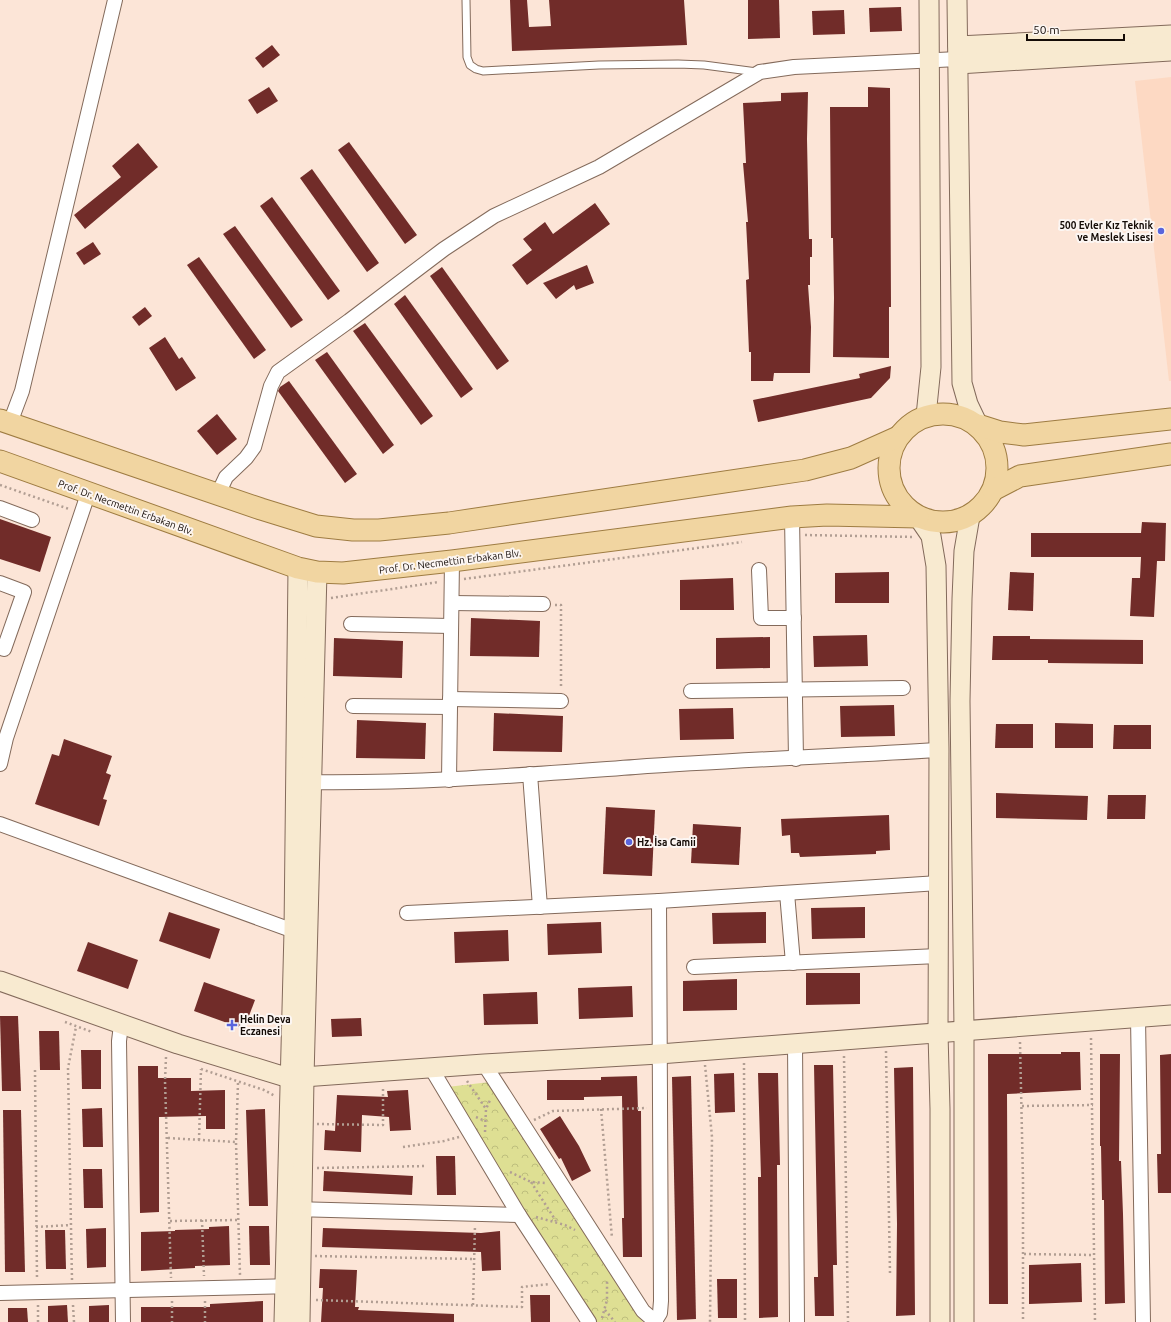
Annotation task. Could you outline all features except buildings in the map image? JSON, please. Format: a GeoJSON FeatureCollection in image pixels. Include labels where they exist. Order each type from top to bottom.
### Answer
{"type":"FeatureCollection","features":[{"type":"Feature","properties":{"kind":"main road"},"geometry":{"type":"LineString","coordinates":[[978,426],[990,439],[996,455],[998,473],[993,490],[984,505],[970,516],[953,522],[935,522],[918,517],[903,506],[893,490],[889,472],[890,454],[898,437],[911,424],[926,416],[944,413],[962,417],[978,426],[1000,432],[1024,435],[1171,419]]}},
{"type":"Feature","properties":{"kind":"main road"},"geometry":{"type":"LineString","coordinates":[[5,421],[316,526],[353,530],[379,530],[457,521],[805,470],[851,458],[898,437]]}},
{"type":"Feature","properties":{"kind":"main road"},"geometry":{"type":"LineString","coordinates":[[993,490],[1020,476],[1171,454]]}},
{"type":"Feature","properties":{"kind":"main road","name":"Prof. Dr. Necmettin Erbakan Blv."},"geometry":{"type":"LineString","coordinates":[[0,461],[88,494],[307,570],[343,573],[452,571],[792,526],[827,515],[918,517]]}},
{"type":"Feature","properties":{"kind":"street"},"geometry":{"type":"LineString","coordinates":[[5,421],[22,391],[115,0]]}},
{"type":"Feature","properties":{"kind":"street"},"geometry":{"type":"LineString","coordinates":[[926,416],[931,366],[929,0]]}},
{"type":"Feature","properties":{"kind":"street"},"geometry":{"type":"LineString","coordinates":[[957,0],[962,383],[968,404],[978,426]]}},
{"type":"Feature","properties":{"kind":"street"},"geometry":{"type":"LineString","coordinates":[[218,494],[226,477],[246,458],[254,447],[271,386],[278,372],[349,321],[444,249],[494,216],[599,167],[760,72],[794,67],[929,60],[1171,35]]}},
{"type":"Feature","properties":{"kind":"street"},"geometry":{"type":"LineString","coordinates":[[958,56],[1171,50]]}},
{"type":"Feature","properties":{"kind":"street"},"geometry":{"type":"LineString","coordinates":[[0,764],[3,737],[88,494]]}},
{"type":"Feature","properties":{"kind":"street"},"geometry":{"type":"LineString","coordinates":[[0,508],[32,520]]}},
{"type":"Feature","properties":{"kind":"street"},"geometry":{"type":"LineString","coordinates":[[964,1322],[964,1030],[960,701],[964,551],[970,516]]}},
{"type":"Feature","properties":{"kind":"street"},"geometry":{"type":"LineString","coordinates":[[918,517],[930,536],[935,559],[939,750],[938,1033],[940,1109],[940,1322]]}},
{"type":"Feature","properties":{"kind":"street"},"geometry":{"type":"LineString","coordinates":[[792,526],[796,759]]}},
{"type":"Feature","properties":{"kind":"street"},"geometry":{"type":"LineString","coordinates":[[300,1322],[294,1209],[307,570]]}},
{"type":"Feature","properties":{"kind":"street"},"geometry":{"type":"LineString","coordinates":[[759,570],[760,618],[794,618]]}},
{"type":"Feature","properties":{"kind":"street"},"geometry":{"type":"LineString","coordinates":[[449,780],[452,571]]}},
{"type":"Feature","properties":{"kind":"street"},"geometry":{"type":"LineString","coordinates":[[0,583],[24,592],[4,650]]}},
{"type":"Feature","properties":{"kind":"street"},"geometry":{"type":"LineString","coordinates":[[452,603],[543,604]]}},
{"type":"Feature","properties":{"kind":"street"},"geometry":{"type":"LineString","coordinates":[[351,624],[452,626]]}},
{"type":"Feature","properties":{"kind":"street"},"geometry":{"type":"LineString","coordinates":[[691,691],[903,688]]}},
{"type":"Feature","properties":{"kind":"street"},"geometry":{"type":"LineString","coordinates":[[353,706],[561,701]]}},
{"type":"Feature","properties":{"kind":"street"},"geometry":{"type":"LineString","coordinates":[[303,782],[449,780],[736,760],[796,759],[939,750]]}},
{"type":"Feature","properties":{"kind":"street"},"geometry":{"type":"LineString","coordinates":[[530,774],[540,907]]}},
{"type":"Feature","properties":{"kind":"street"},"geometry":{"type":"LineString","coordinates":[[296,1078],[294,931],[303,782]]}},
{"type":"Feature","properties":{"kind":"street"},"geometry":{"type":"LineString","coordinates":[[0,824],[294,931]]}},
{"type":"Feature","properties":{"kind":"street"},"geometry":{"type":"LineString","coordinates":[[408,914],[659,901],[939,883]]}},
{"type":"Feature","properties":{"kind":"street"},"geometry":{"type":"LineString","coordinates":[[787,893],[793,963]]}},
{"type":"Feature","properties":{"kind":"street"},"geometry":{"type":"LineString","coordinates":[[484,1064],[642,1311],[648,1317],[656,1321],[660,1313],[661,1301],[659,901]]}},
{"type":"Feature","properties":{"kind":"street"},"geometry":{"type":"LineString","coordinates":[[694,967],[938,956]]}},
{"type":"Feature","properties":{"kind":"street"},"geometry":{"type":"LineString","coordinates":[[0,981],[178,1044],[296,1078],[484,1064],[659,1054],[1171,1015]]}},
{"type":"Feature","properties":{"kind":"street"},"geometry":{"type":"LineString","coordinates":[[1138,1018],[1143,1322]]}},
{"type":"Feature","properties":{"kind":"street"},"geometry":{"type":"LineString","coordinates":[[121,1025],[119,1049],[123,1322]]}},
{"type":"Feature","properties":{"kind":"street"},"geometry":{"type":"LineString","coordinates":[[795,1043],[797,1322]]}},
{"type":"Feature","properties":{"kind":"street"},"geometry":{"type":"LineString","coordinates":[[431,1068],[469,1134],[519,1215],[589,1322]]}},
{"type":"Feature","properties":{"kind":"street"},"geometry":{"type":"LineString","coordinates":[[294,1209],[519,1215]]}},
{"type":"Feature","properties":{"kind":"street"},"geometry":{"type":"LineString","coordinates":[[0,1293],[241,1287],[298,1291]]}},
{"type":"Feature","properties":{"kind":"street"},"geometry":{"type":"LineString","coordinates":[[284,1322],[298,1291]]}},
{"type":"Feature","properties":{"kind":"lane"},"geometry":{"type":"LineString","coordinates":[[466,0],[467,57],[470,65],[476,69],[501,70],[599,64],[678,64],[704,65],[760,72]]}},
{"type":"Feature","properties":{"kind":"path"},"geometry":{"type":"LineString","coordinates":[[0,485],[82,514]]}},
{"type":"Feature","properties":{"kind":"path"},"geometry":{"type":"LineString","coordinates":[[792,526],[828,534],[917,538]]}},
{"type":"Feature","properties":{"kind":"path"},"geometry":{"type":"LineString","coordinates":[[326,603],[330,598],[452,571],[745,541]]}},
{"type":"Feature","properties":{"kind":"path"},"geometry":{"type":"LineString","coordinates":[[543,604],[561,605],[561,701]]}},
{"type":"Feature","properties":{"kind":"path"},"geometry":{"type":"LineString","coordinates":[[74,1322],[68,1068],[76,1027]]}},
{"type":"Feature","properties":{"kind":"path"},"geometry":{"type":"LineString","coordinates":[[1091,1038],[1093,1105],[1094,1322]]}},
{"type":"Feature","properties":{"kind":"path"},"geometry":{"type":"LineString","coordinates":[[1020,1042],[1024,1254],[1023,1322]]}},
{"type":"Feature","properties":{"kind":"path"},"geometry":{"type":"LineString","coordinates":[[886,1051],[890,1274]]}},
{"type":"Feature","properties":{"kind":"path"},"geometry":{"type":"LineString","coordinates":[[844,1053],[848,1322]]}},
{"type":"Feature","properties":{"kind":"path"},"geometry":{"type":"LineString","coordinates":[[159,1054],[173,1059]]}},
{"type":"Feature","properties":{"kind":"path"},"geometry":{"type":"LineString","coordinates":[[166,1057],[172,1322]]}},
{"type":"Feature","properties":{"kind":"path"},"geometry":{"type":"LineString","coordinates":[[744,1060],[744,1322]]}},
{"type":"Feature","properties":{"kind":"path"},"geometry":{"type":"LineString","coordinates":[[704,1063],[712,1137],[710,1322]]}},
{"type":"Feature","properties":{"kind":"path"},"geometry":{"type":"LineString","coordinates":[[194,1066],[238,1083],[264,1090],[280,1100]]}},
{"type":"Feature","properties":{"kind":"path"},"geometry":{"type":"LineString","coordinates":[[200,1140],[201,1069]]}},
{"type":"Feature","properties":{"kind":"path"},"geometry":{"type":"LineString","coordinates":[[35,1070],[38,1322]]}},
{"type":"Feature","properties":{"kind":"path"},"geometry":{"type":"LineString","coordinates":[[467,1080],[486,1109]]}},
{"type":"Feature","properties":{"kind":"path"},"geometry":{"type":"LineString","coordinates":[[238,1083],[236,1142],[237,1220],[241,1287]]}},
{"type":"Feature","properties":{"kind":"path"},"geometry":{"type":"LineString","coordinates":[[312,1124],[383,1125],[383,1084]]}},
{"type":"Feature","properties":{"kind":"path"},"geometry":{"type":"LineString","coordinates":[[376,1085],[388,1084]]}},
{"type":"Feature","properties":{"kind":"path"},"geometry":{"type":"LineString","coordinates":[[486,1136],[486,1109],[498,1087]]}},
{"type":"Feature","properties":{"kind":"path"},"geometry":{"type":"LineString","coordinates":[[1022,1106],[1093,1105]]}},
{"type":"Feature","properties":{"kind":"path"},"geometry":{"type":"LineString","coordinates":[[523,1125],[553,1111],[651,1107]]}},
{"type":"Feature","properties":{"kind":"path"},"geometry":{"type":"LineString","coordinates":[[601,1109],[612,1244],[606,1254]]}},
{"type":"Feature","properties":{"kind":"path"},"geometry":{"type":"LineString","coordinates":[[403,1146],[444,1141],[469,1134]]}},
{"type":"Feature","properties":{"kind":"path"},"geometry":{"type":"LineString","coordinates":[[168,1138],[236,1142]]}},
{"type":"Feature","properties":{"kind":"path"},"geometry":{"type":"LineString","coordinates":[[312,1168],[427,1166]]}},
{"type":"Feature","properties":{"kind":"path"},"geometry":{"type":"LineString","coordinates":[[506,1170],[531,1182],[540,1183],[558,1181]]}},
{"type":"Feature","properties":{"kind":"path"},"geometry":{"type":"LineString","coordinates":[[531,1182],[556,1222]]}},
{"type":"Feature","properties":{"kind":"path"},"geometry":{"type":"LineString","coordinates":[[473,1305],[475,1214]]}},
{"type":"Feature","properties":{"kind":"path"},"geometry":{"type":"LineString","coordinates":[[519,1215],[556,1222],[576,1231]]}},
{"type":"Feature","properties":{"kind":"path"},"geometry":{"type":"LineString","coordinates":[[202,1220],[205,1322]]}},
{"type":"Feature","properties":{"kind":"path"},"geometry":{"type":"LineString","coordinates":[[170,1221],[237,1220]]}},
{"type":"Feature","properties":{"kind":"path"},"geometry":{"type":"LineString","coordinates":[[36,1227],[71,1225]]}},
{"type":"Feature","properties":{"kind":"path"},"geometry":{"type":"LineString","coordinates":[[1024,1254],[1094,1255]]}},
{"type":"Feature","properties":{"kind":"path"},"geometry":{"type":"LineString","coordinates":[[311,1256],[474,1260]]}},
{"type":"Feature","properties":{"kind":"path"},"geometry":{"type":"LineString","coordinates":[[600,1322],[607,1294],[606,1276]]}},
{"type":"Feature","properties":{"kind":"path"},"geometry":{"type":"LineString","coordinates":[[298,1291],[473,1305],[522,1306],[522,1287],[564,1282]]}},
{"type":"Feature","properties":{"kind":"path"},"geometry":{"type":"LineString","coordinates":[[604,1310],[615,1322]]}},
{"type":"Feature","properties":{"kind":"shaded area","name":"500 Evler Kız Teknik ve Meslek Lisesi"},"geometry":{"type":"Polygon","coordinates":[[[1171,77],[1171,381],[1169,381],[1135,81],[1171,77]]]}},
{"type":"Feature","properties":{"kind":"green space"},"geometry":{"type":"Polygon","coordinates":[[[490,1082],[643,1322],[596,1322],[447,1087],[490,1082]]]}},
{"type":"Feature","properties":{"kind":"place","name":"500 Evler Kız Teknik ve Meslek Lisesi"},"geometry":{"type":"Point","coordinates":[1161,231]}},
{"type":"Feature","properties":{"kind":"place","name":"Hz. İsa Camii"},"geometry":{"type":"Point","coordinates":[629,842]}},
{"type":"Feature","properties":{"kind":"place","name":"Helin Deva Eczanesi"},"geometry":{"type":"Point","coordinates":[232,1025]}}]}
